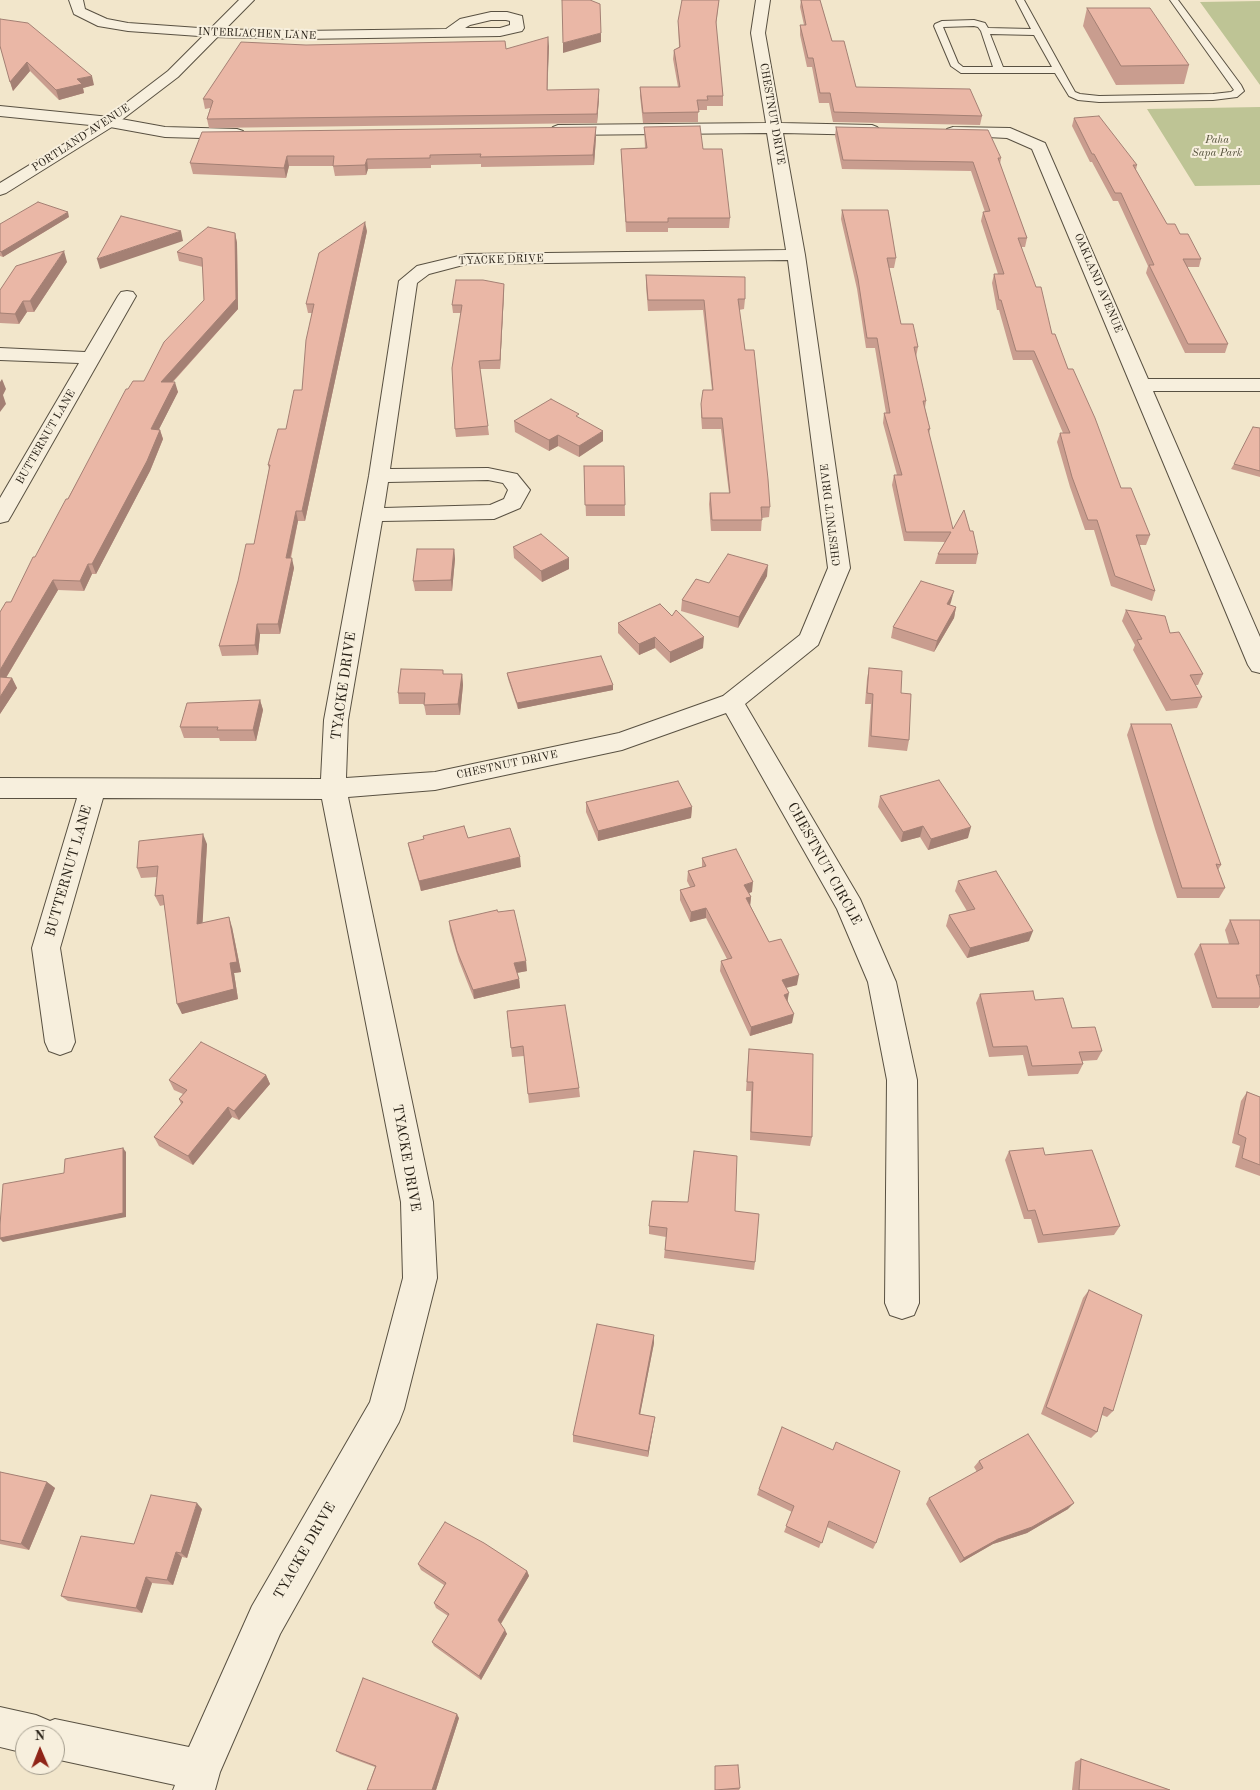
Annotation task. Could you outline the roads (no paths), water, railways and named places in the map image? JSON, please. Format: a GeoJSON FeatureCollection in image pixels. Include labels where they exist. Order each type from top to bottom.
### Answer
{"type":"FeatureCollection","features":[{"type":"Feature","properties":{"kind":"street","name":"INTERLACHEN LANE"},"geometry":{"type":"LineString","coordinates":[[76,0],[80,11],[103,23],[128,28],[213,33],[310,35],[450,32]]}},
{"type":"Feature","properties":{"kind":"street","name":"PORTLAND AVENUE"},"geometry":{"type":"LineString","coordinates":[[0,190],[110,122],[173,74],[247,0]]}},
{"type":"Feature","properties":{"kind":"street","name":"CHESTNUT DRIVE"},"geometry":{"type":"LineString","coordinates":[[333,789],[435,781],[622,741],[732,702],[810,639],[839,568],[796,255],[758,34],[763,0]]}},
{"type":"Feature","properties":{"kind":"street"},"geometry":{"type":"LineString","coordinates":[[0,111],[110,122],[165,132],[250,134]]}},
{"type":"Feature","properties":{"kind":"street"},"geometry":{"type":"LineString","coordinates":[[547,130],[775,128],[892,130]]}},
{"type":"Feature","properties":{"kind":"street","name":"OAKLAND AVENUE"},"geometry":{"type":"LineString","coordinates":[[932,132],[1010,134],[1039,146],[1260,666]]}},
{"type":"Feature","properties":{"kind":"street","name":"TYACKE DRIVE"},"geometry":{"type":"LineString","coordinates":[[197,1780],[266,1620],[386,1409],[420,1278],[417,1202],[333,789],[336,720],[379,476],[408,281],[422,270],[466,260],[796,255]]}},
{"type":"Feature","properties":{"kind":"street","name":"BUTTERNUT LANE"},"geometry":{"type":"LineString","coordinates":[[0,516],[127,296]]}},
{"type":"Feature","properties":{"kind":"street"},"geometry":{"type":"LineString","coordinates":[[0,354],[92,358]]}},
{"type":"Feature","properties":{"kind":"street"},"geometry":{"type":"LineString","coordinates":[[1141,385],[1260,385]]}},
{"type":"Feature","properties":{"kind":"street"},"geometry":{"type":"LineString","coordinates":[[371,515],[494,512],[512,503],[519,490],[510,478],[488,474],[379,476]]}},
{"type":"Feature","properties":{"kind":"street","name":"CHESTNUT CIRCLE"},"geometry":{"type":"LineString","coordinates":[[732,702],[850,907],[882,982],[902,1080],[902,1304]]}},
{"type":"Feature","properties":{"kind":"street","name":"BUTTERNUT LANE"},"geometry":{"type":"LineString","coordinates":[[0,788],[333,789]]}},
{"type":"Feature","properties":{"kind":"street","name":"BUTTERNUT LANE"},"geometry":{"type":"LineString","coordinates":[[60,1042],[46,948],[93,789]]}},
{"type":"Feature","properties":{"kind":"street"},"geometry":{"type":"LineString","coordinates":[[0,1727],[15,1730]]}},
{"type":"Feature","properties":{"kind":"street"},"geometry":{"type":"LineString","coordinates":[[65,1742],[197,1780]]}},
{"type":"Feature","properties":{"kind":"lane"},"geometry":{"type":"LineString","coordinates":[[1020,0],[1072,94],[1084,99],[1234,95],[1239,91],[1238,86],[1174,0]]}},
{"type":"Feature","properties":{"kind":"lane"},"geometry":{"type":"LineString","coordinates":[[1000,70],[985,32],[979,24],[948,23],[938,26],[956,68],[967,71],[1058,70]]}},
{"type":"Feature","properties":{"kind":"lane"},"geometry":{"type":"LineString","coordinates":[[985,32],[1037,32]]}},
{"type":"Feature","properties":{"kind":"park label","name":"Paha Sapa Park"},"geometry":{"type":"Point","coordinates":[1217,146]}}]}
